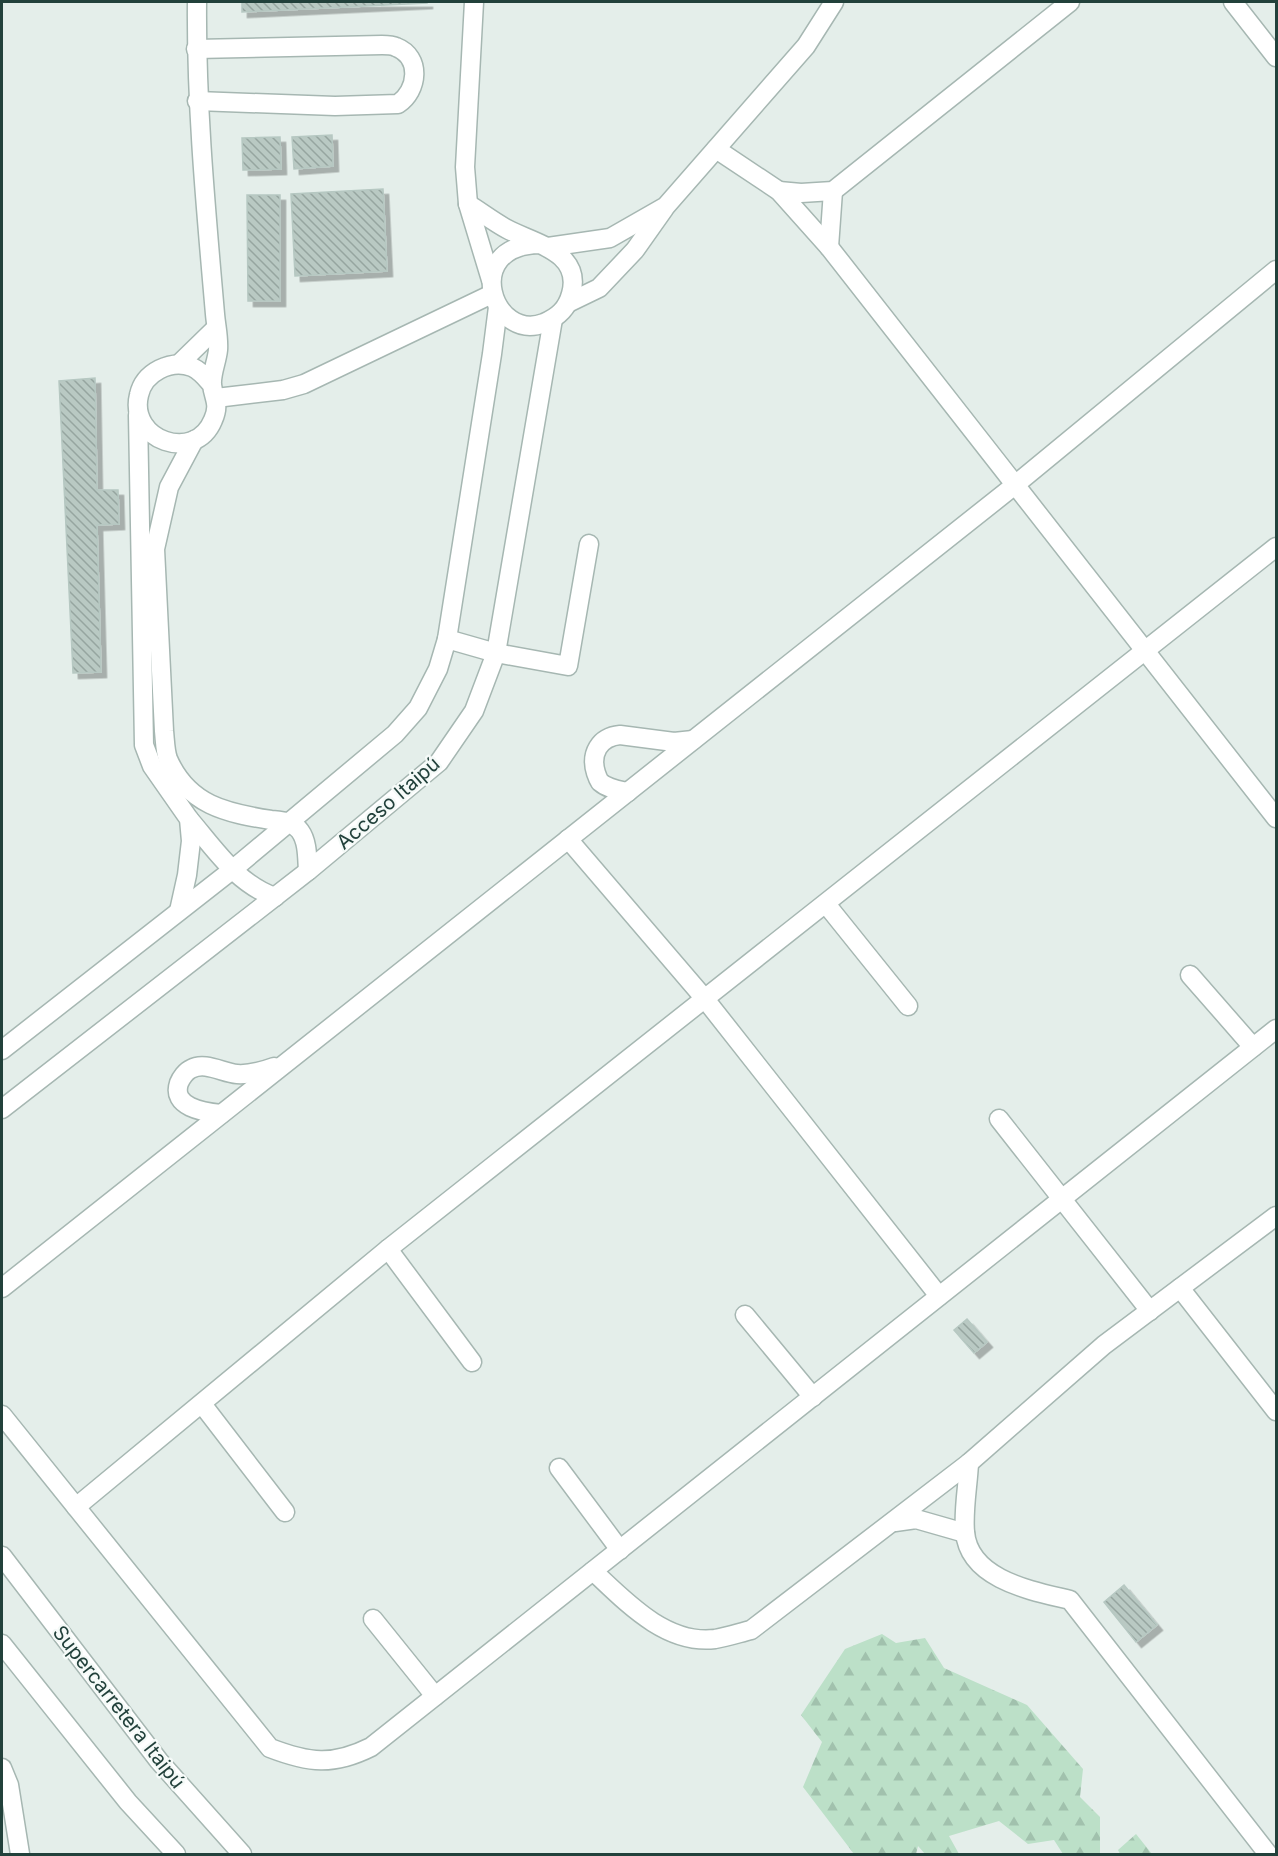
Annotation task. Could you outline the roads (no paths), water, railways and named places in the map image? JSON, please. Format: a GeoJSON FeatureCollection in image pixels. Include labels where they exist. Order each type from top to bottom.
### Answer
{"type":"FeatureCollection","features":[{"type":"Feature","properties":{"kind":"street"},"geometry":{"type":"LineString","coordinates":[[138,408],[140,420],[147,431],[157,439],[169,444],[182,444],[204,434],[212,423],[216,411],[214,391],[218,352],[197,101],[197,2]]}},
{"type":"Feature","properties":{"kind":"street"},"geometry":{"type":"LineString","coordinates":[[468,204],[507,229],[544,245],[560,255],[568,266],[572,280],[568,303],[560,314],[540,325],[524,325],[511,320],[494,294],[468,204],[465,167],[474,2]]}},
{"type":"Feature","properties":{"kind":"street"},"geometry":{"type":"LineString","coordinates":[[568,303],[599,288],[635,250],[666,206],[806,46],[834,2]]}},
{"type":"Feature","properties":{"kind":"street"},"geometry":{"type":"LineString","coordinates":[[779,191],[801,193],[833,191],[1070,2]]}},
{"type":"Feature","properties":{"kind":"street"},"geometry":{"type":"LineString","coordinates":[[1233,2],[1276,57]]}},
{"type":"Feature","properties":{"kind":"street"},"geometry":{"type":"LineString","coordinates":[[196,49],[382,45],[396,47],[408,54],[415,64],[415,76],[411,90],[406,99],[398,104],[335,106],[197,101]]}},
{"type":"Feature","properties":{"kind":"street"},"geometry":{"type":"LineString","coordinates":[[716,149],[779,191],[829,247],[1276,818]]}},
{"type":"Feature","properties":{"kind":"street"},"geometry":{"type":"LineString","coordinates":[[829,247],[833,191]]}},
{"type":"Feature","properties":{"kind":"street"},"geometry":{"type":"LineString","coordinates":[[2,1050],[232,870],[395,734],[418,708],[438,669],[447,639],[492,354],[495,266],[504,255],[522,244],[544,245],[610,238],[666,206]]}},
{"type":"Feature","properties":{"kind":"street"},"geometry":{"type":"LineString","coordinates":[[2,1288],[1015,484],[1276,270]]}},
{"type":"Feature","properties":{"kind":"street"},"geometry":{"type":"LineString","coordinates":[[214,391],[283,390],[304,384],[494,294]]}},
{"type":"Feature","properties":{"kind":"street","name":"Acceso Itaipú"},"geometry":{"type":"LineString","coordinates":[[2,1109],[308,871],[439,762],[474,711],[496,653],[553,319]]}},
{"type":"Feature","properties":{"kind":"street"},"geometry":{"type":"LineString","coordinates":[[179,364],[216,328]]}},
{"type":"Feature","properties":{"kind":"street"},"geometry":{"type":"LineString","coordinates":[[214,391],[204,374],[192,367],[179,364],[166,366],[153,372],[139,394],[144,745],[152,766],[189,819],[232,870],[264,893],[275,897]]}},
{"type":"Feature","properties":{"kind":"street"},"geometry":{"type":"LineString","coordinates":[[194,440],[169,487],[155,549],[167,758],[181,782],[204,802],[223,811],[289,822],[299,828],[305,839],[308,871]]}},
{"type":"Feature","properties":{"kind":"street"},"geometry":{"type":"LineString","coordinates":[[447,639],[496,653],[568,666],[589,544]]}},
{"type":"Feature","properties":{"kind":"street"},"geometry":{"type":"LineString","coordinates":[[76,1507],[388,1249],[1276,547]]}},
{"type":"Feature","properties":{"kind":"street"},"geometry":{"type":"LineString","coordinates":[[628,792],[613,790],[599,781],[592,762],[603,740],[620,735],[674,742],[693,740]]}},
{"type":"Feature","properties":{"kind":"street"},"geometry":{"type":"LineString","coordinates":[[179,911],[187,875],[189,819]]}},
{"type":"Feature","properties":{"kind":"street"},"geometry":{"type":"LineString","coordinates":[[568,839],[705,999],[939,1296]]}},
{"type":"Feature","properties":{"kind":"street"},"geometry":{"type":"LineString","coordinates":[[826,904],[908,1006]]}},
{"type":"Feature","properties":{"kind":"street"},"geometry":{"type":"LineString","coordinates":[[1190,975],[1253,1047]]}},
{"type":"Feature","properties":{"kind":"street"},"geometry":{"type":"LineString","coordinates":[[2,1414],[270,1748],[304,1760],[327,1761],[348,1758],[371,1747],[1276,1029]]}},
{"type":"Feature","properties":{"kind":"street"},"geometry":{"type":"LineString","coordinates":[[221,1114],[202,1112],[187,1106],[179,1098],[177,1089],[181,1079],[192,1068],[204,1066],[238,1074],[255,1073],[282,1065]]}},
{"type":"Feature","properties":{"kind":"street"},"geometry":{"type":"LineString","coordinates":[[999,1119],[1150,1311]]}},
{"type":"Feature","properties":{"kind":"street"},"geometry":{"type":"LineString","coordinates":[[593,1571],[622,1598],[663,1628],[683,1638],[714,1639],[751,1630],[969,1463],[1104,1345],[1276,1216]]}},
{"type":"Feature","properties":{"kind":"street"},"geometry":{"type":"LineString","coordinates":[[388,1249],[472,1362]]}},
{"type":"Feature","properties":{"kind":"street"},"geometry":{"type":"LineString","coordinates":[[1180,1288],[1276,1411]]}},
{"type":"Feature","properties":{"kind":"street"},"geometry":{"type":"LineString","coordinates":[[744,1315],[813,1397]]}},
{"type":"Feature","properties":{"kind":"street"},"geometry":{"type":"LineString","coordinates":[[202,1404],[285,1512]]}},
{"type":"Feature","properties":{"kind":"street"},"geometry":{"type":"LineString","coordinates":[[969,1463],[965,1533],[972,1552],[989,1573],[1022,1588],[1070,1600],[1269,1854]]}},
{"type":"Feature","properties":{"kind":"street"},"geometry":{"type":"LineString","coordinates":[[559,1468],[620,1550]]}},
{"type":"Feature","properties":{"kind":"street"},"geometry":{"type":"LineString","coordinates":[[891,1523],[916,1519],[965,1533]]}},
{"type":"Feature","properties":{"kind":"street","name":"Supercarretera Itaipú"},"geometry":{"type":"LineString","coordinates":[[2,1556],[159,1761],[242,1854]]}},
{"type":"Feature","properties":{"kind":"street"},"geometry":{"type":"LineString","coordinates":[[373,1619],[435,1696]]}},
{"type":"Feature","properties":{"kind":"street"},"geometry":{"type":"LineString","coordinates":[[2,1644],[128,1802],[176,1854]]}},
{"type":"Feature","properties":{"kind":"street"},"geometry":{"type":"LineString","coordinates":[[2,1768],[9,1785],[20,1854]]}}]}
